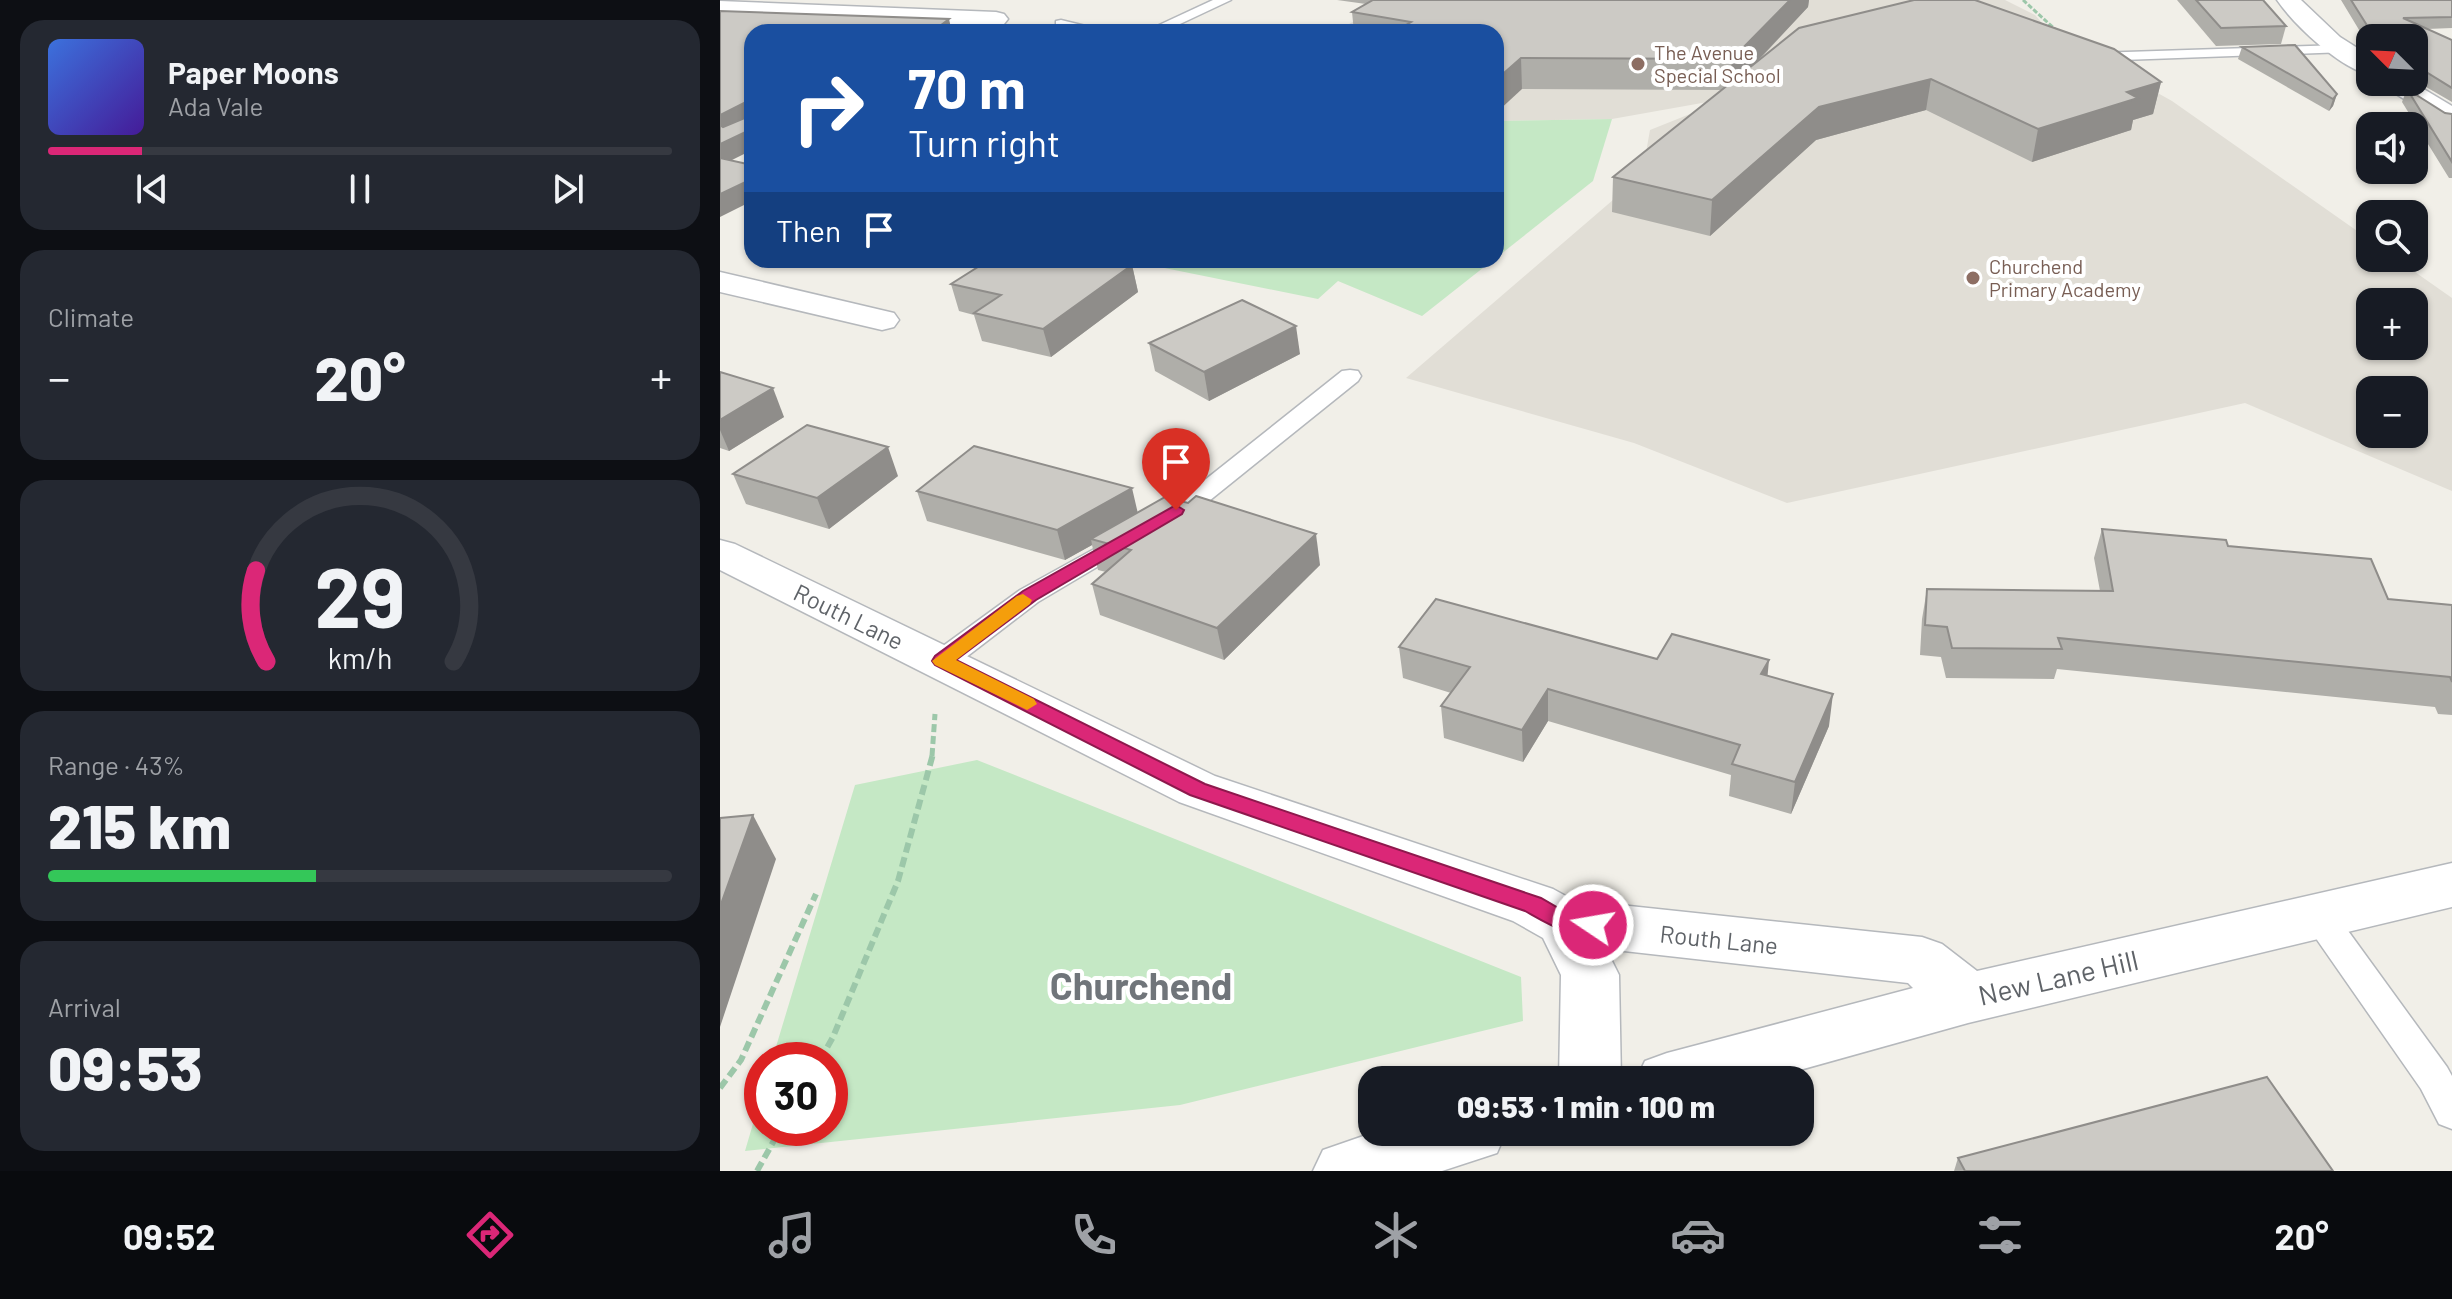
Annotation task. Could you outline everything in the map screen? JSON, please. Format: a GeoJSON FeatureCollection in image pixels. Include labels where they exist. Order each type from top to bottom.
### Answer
{"type":"FeatureCollection","features":[{"type":"Feature","properties":{"kind":"street"},"geometry":{"type":"LineString","coordinates":[[2288,0],[2307,22],[2356,58]]}},
{"type":"Feature","properties":{"kind":"street"},"geometry":{"type":"LineString","coordinates":[[720,8],[960,24]]}},
{"type":"Feature","properties":{"kind":"street"},"geometry":{"type":"LineString","coordinates":[[2417,96],[2452,117]]}},
{"type":"Feature","properties":{"kind":"street"},"geometry":{"type":"LineString","coordinates":[[720,282],[882,320]]}},
{"type":"Feature","properties":{"kind":"street","name":"Routh Lane"},"geometry":{"type":"LineString","coordinates":[[720,553],[1197,789],[1533,905],[1563,922],[1922,961],[1968,998]]}},
{"type":"Feature","properties":{"kind":"street","name":"New Lane Hill"},"geometry":{"type":"LineString","coordinates":[[1718,1066],[1968,998],[2452,885]]}},
{"type":"Feature","properties":{"kind":"street"},"geometry":{"type":"LineString","coordinates":[[1563,922],[1590,975],[1590,1066]]}},
{"type":"Feature","properties":{"kind":"street"},"geometry":{"type":"LineString","coordinates":[[1346,1171],[1428,1146]]}},
{"type":"Feature","properties":{"kind":"lane"},"geometry":{"type":"LineString","coordinates":[[1169,24],[1224,0]]}},
{"type":"Feature","properties":{"kind":"lane"},"geometry":{"type":"LineString","coordinates":[[2095,57],[2341,49]]}},
{"type":"Feature","properties":{"kind":"lane"},"geometry":{"type":"LineString","coordinates":[[939,660],[1029,596],[1200,496],[1350,376]]}},
{"type":"Feature","properties":{"kind":"lane"},"geometry":{"type":"LineString","coordinates":[[2318,915],[2434,1078],[2452,1112]]}},
{"type":"Feature","properties":{"kind":"path"},"geometry":{"type":"LineString","coordinates":[[830,1042],[898,881],[935,746],[939,660]]}},
{"type":"Feature","properties":{"kind":"path"},"geometry":{"type":"LineString","coordinates":[[720,1088],[741,1060],[816,894]]}},
{"type":"Feature","properties":{"kind":"path"},"geometry":{"type":"LineString","coordinates":[[757,1171],[771,1146]]}},
{"type":"Feature","properties":{"kind":"shaded area","name":"Churchend Primary Academy"},"geometry":{"type":"Polygon","coordinates":[[[1447,0],[2005,0],[2035,15],[2052,34],[2172,101],[2356,230],[2356,272],[2415,272],[2452,298],[2452,491],[2245,403],[1787,503],[1634,443],[1406,378],[1642,175],[1650,130],[1730,98],[1612,119],[1504,121],[1504,24],[1349,24],[1379,7],[1447,0]]]}},
{"type":"Feature","properties":{"kind":"green space"},"geometry":{"type":"Polygon","coordinates":[[[1612,119],[1593,181],[1504,252],[1504,121],[1612,119]]]}},
{"type":"Feature","properties":{"kind":"green space"},"geometry":{"type":"Polygon","coordinates":[[[1165,268],[1483,268],[1422,316],[1338,281],[1318,299],[1165,268]]]}},
{"type":"Feature","properties":{"kind":"green space"},"geometry":{"type":"Polygon","coordinates":[[[977,760],[1521,977],[1523,1021],[1180,1105],[848,1140],[848,1042],[777,1042],[855,785],[977,760]]]}},
{"type":"Feature","properties":{"kind":"green space"},"geometry":{"type":"Polygon","coordinates":[[[746,1146],[792,1146],[745,1151],[746,1146]]]}},
{"type":"Feature","properties":{"kind":"building"},"geometry":{"type":"Polygon","coordinates":[[[1373,0],[1790,0],[1732,59],[1521,58],[1504,73],[1504,24],[1408,24],[1411,22],[1352,12],[1373,0]]]}},
{"type":"Feature","properties":{"kind":"building"},"geometry":{"type":"Polygon","coordinates":[[[1914,0],[1975,0],[2114,49],[2161,82],[2127,92],[2138,98],[2038,129],[1931,79],[1819,107],[1712,200],[1613,177],[1799,28],[1914,0]]]}},
{"type":"Feature","properties":{"kind":"building"},"geometry":{"type":"Polygon","coordinates":[[[2196,0],[2263,0],[2286,26],[2221,28],[2196,0]]]}},
{"type":"Feature","properties":{"kind":"building"},"geometry":{"type":"Polygon","coordinates":[[[2351,0],[2452,0],[2452,17],[2403,18],[2416,24],[2366,24],[2351,0]]]}},
{"type":"Feature","properties":{"kind":"building"},"geometry":{"type":"Polygon","coordinates":[[[720,11],[949,19],[942,24],[744,24],[744,103],[720,115],[720,11]]]}},
{"type":"Feature","properties":{"kind":"building"},"geometry":{"type":"Polygon","coordinates":[[[2428,29],[2452,40],[2452,88],[2428,73],[2428,29]]]}},
{"type":"Feature","properties":{"kind":"building"},"geometry":{"type":"Polygon","coordinates":[[[2295,45],[2337,94],[2333,99],[2242,47],[2295,45]]]}},
{"type":"Feature","properties":{"kind":"building"},"geometry":{"type":"Polygon","coordinates":[[[2411,96],[2418,96],[2452,114],[2452,162],[2428,123],[2428,112],[2421,112],[2411,96]]]}},
{"type":"Feature","properties":{"kind":"building"},"geometry":{"type":"Polygon","coordinates":[[[744,118],[744,133],[720,144],[720,125],[723,127],[744,118]]]}},
{"type":"Feature","properties":{"kind":"building"},"geometry":{"type":"Polygon","coordinates":[[[720,158],[744,163],[744,183],[720,194],[720,158]]]}},
{"type":"Feature","properties":{"kind":"building"},"geometry":{"type":"Polygon","coordinates":[[[976,268],[1128,268],[1043,329],[974,313],[1001,295],[951,284],[976,268]]]}},
{"type":"Feature","properties":{"kind":"building"},"geometry":{"type":"Polygon","coordinates":[[[1242,300],[1296,326],[1204,372],[1149,343],[1242,300]]]}},
{"type":"Feature","properties":{"kind":"building"},"geometry":{"type":"Polygon","coordinates":[[[720,372],[773,388],[720,420],[720,372]]]}},
{"type":"Feature","properties":{"kind":"building"},"geometry":{"type":"Polygon","coordinates":[[[807,425],[888,447],[817,498],[733,474],[807,425]]]}},
{"type":"Feature","properties":{"kind":"building"},"geometry":{"type":"Polygon","coordinates":[[[974,446],[1132,488],[1057,530],[917,491],[974,446]]]}},
{"type":"Feature","properties":{"kind":"building"},"geometry":{"type":"Polygon","coordinates":[[[1196,496],[1316,534],[1217,628],[1092,584],[1131,550],[1091,539],[1165,497],[1188,503],[1196,496]]]}},
{"type":"Feature","properties":{"kind":"building"},"geometry":{"type":"Polygon","coordinates":[[[2102,529],[2226,540],[2228,546],[2371,559],[2388,599],[2452,605],[2452,682],[2450,677],[2058,638],[2062,649],[1952,648],[1947,627],[1925,625],[1927,589],[2113,591],[2102,529]]]}},
{"type":"Feature","properties":{"kind":"building"},"geometry":{"type":"Polygon","coordinates":[[[1436,599],[1657,659],[1672,634],[1769,660],[1761,674],[1833,694],[1795,782],[1732,764],[1740,745],[1548,689],[1522,730],[1441,706],[1470,667],[1399,647],[1436,599]]]}},
{"type":"Feature","properties":{"kind":"building"},"geometry":{"type":"Polygon","coordinates":[[[753,815],[720,907],[720,818],[753,815]]]}},
{"type":"Feature","properties":{"kind":"building"},"geometry":{"type":"Polygon","coordinates":[[[2267,1077],[2333,1171],[1965,1171],[1958,1158],[2267,1077]]]}},
{"type":"Feature","properties":{"kind":"slow traffic"},"geometry":{"type":"LineString","coordinates":[[1023,600],[942,661],[1027,704]]}},
{"type":"Feature","properties":{"kind":"place","name":"The Avenue Special School"},"geometry":{"type":"Point","coordinates":[1638,64]}},
{"type":"Feature","properties":{"kind":"place","name":"Churchend Primary Academy"},"geometry":{"type":"Point","coordinates":[1973,278]}},
{"type":"Feature","properties":{"kind":"district","name":"Churchend"},"geometry":{"type":"Point","coordinates":[1141,985]}},
{"type":"Feature","properties":{"kind":"route"},"geometry":{"type":"LineString","coordinates":[[1176,510],[1029,596],[942,661],[1197,789],[1533,905],[1563,922],[1593,925]]}}]}
